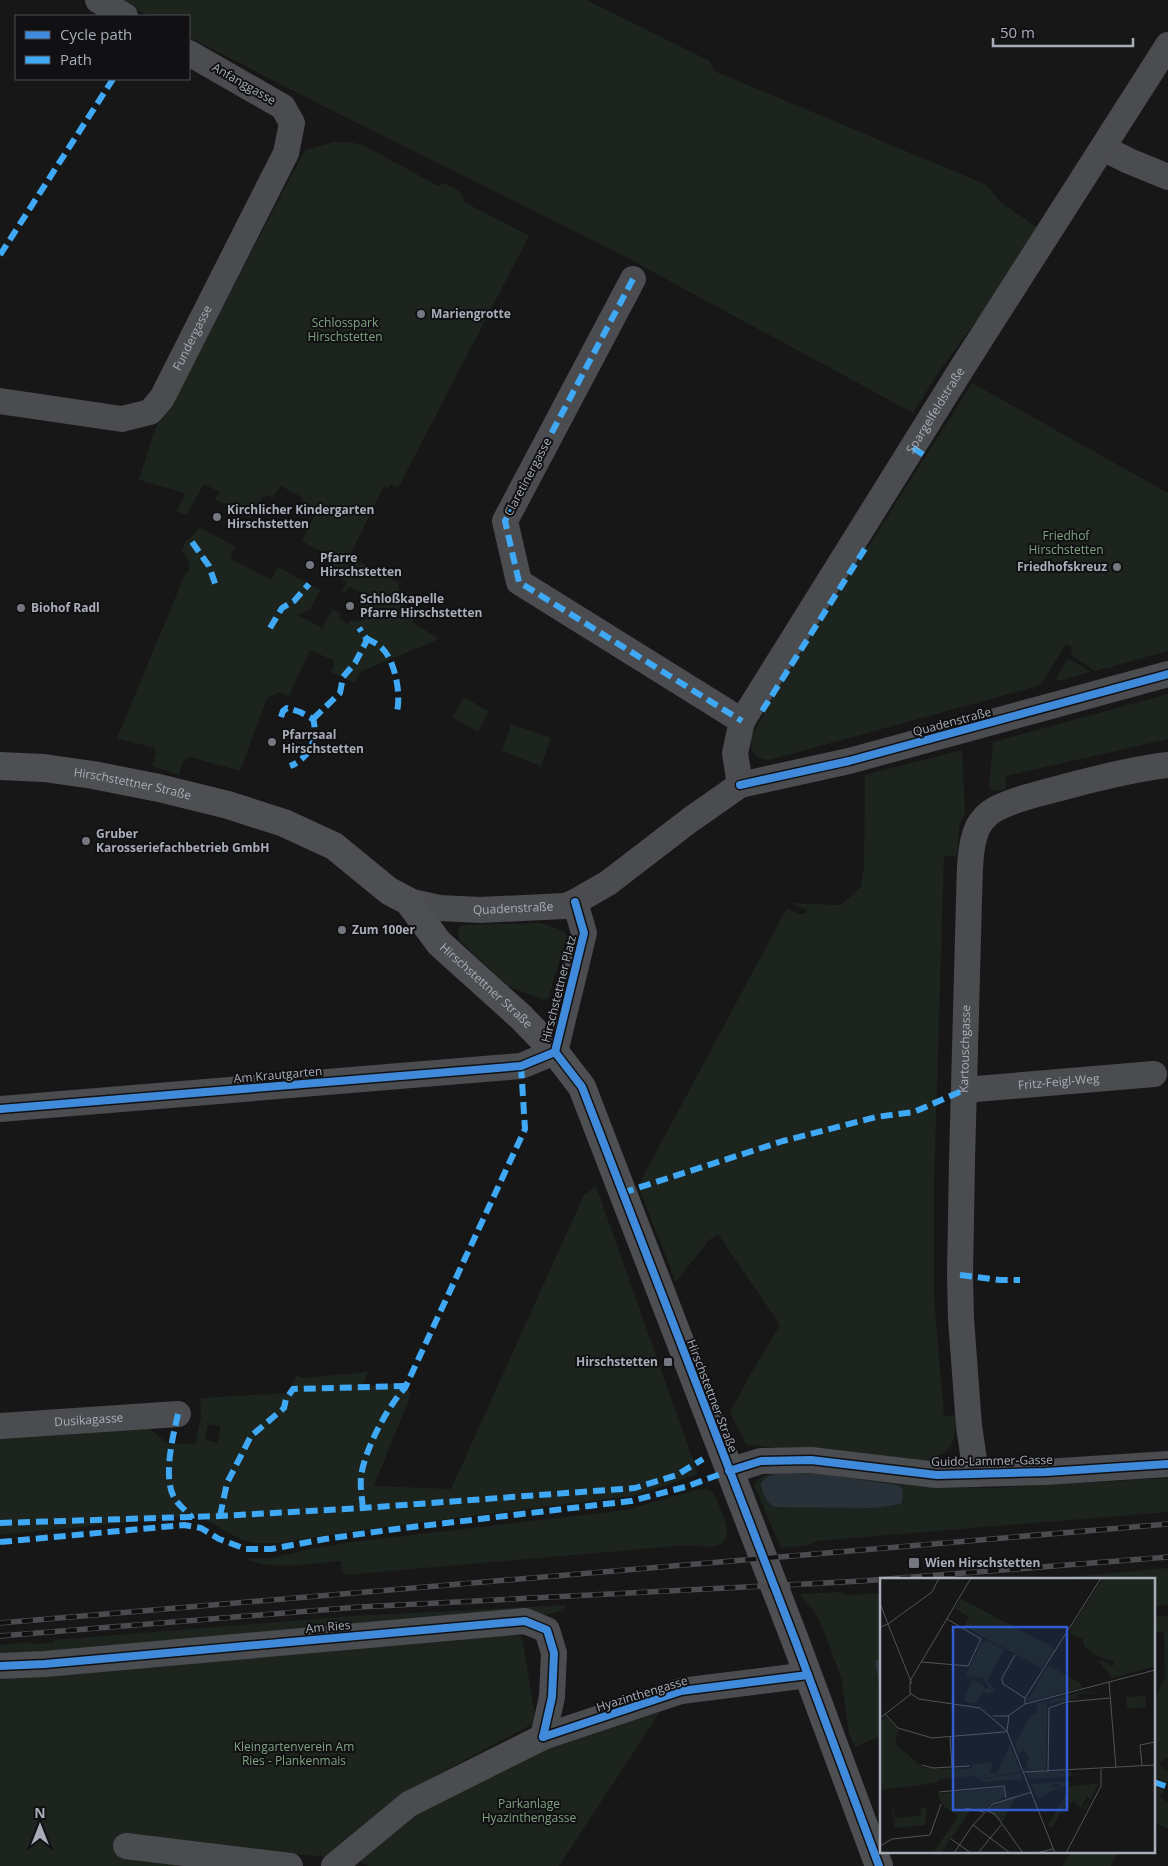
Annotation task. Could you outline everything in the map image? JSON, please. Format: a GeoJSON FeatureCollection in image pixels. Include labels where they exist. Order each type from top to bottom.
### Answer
{"type":"FeatureCollection","features":[{"type":"Feature","properties":{"kind":"main road","name":"Hirschstettner Straße"},"geometry":{"type":"LineString","coordinates":[[0,766],[44,768],[121,780],[228,805],[284,822],[334,846],[389,891],[408,901],[439,943],[521,1017],[555,1052],[582,1088],[808,1675],[879,1866]]}},
{"type":"Feature","properties":{"kind":"street"},"geometry":{"type":"LineString","coordinates":[[98,0],[123,15]]}},
{"type":"Feature","properties":{"kind":"street","name":"Spargelfeldstraße"},"geometry":{"type":"LineString","coordinates":[[740,786],[735,753],[742,721],[962,368],[1168,45]]}},
{"type":"Feature","properties":{"kind":"street","name":"Anfanggasse"},"geometry":{"type":"LineString","coordinates":[[190,54],[283,107],[292,123]]}},
{"type":"Feature","properties":{"kind":"street","name":"Fundergasse"},"geometry":{"type":"LineString","coordinates":[[0,401],[122,419],[150,412],[162,398],[286,152],[292,123]]}},
{"type":"Feature","properties":{"kind":"street"},"geometry":{"type":"LineString","coordinates":[[1103,148],[1168,177]]}},
{"type":"Feature","properties":{"kind":"street","name":"Claretinergasse"},"geometry":{"type":"LineString","coordinates":[[634,279],[505,520],[519,582],[742,721]]}},
{"type":"Feature","properties":{"kind":"street","name":"Quadenstraße"},"geometry":{"type":"LineString","coordinates":[[408,901],[439,908],[480,910],[552,908],[575,902],[608,883],[690,820],[740,786],[934,739],[1168,674]]}},
{"type":"Feature","properties":{"kind":"street","name":"Kartouschgasse"},"geometry":{"type":"LineString","coordinates":[[976,1474],[969,1426],[962,1319],[962,1161],[973,845],[980,823],[1001,806],[1095,780],[1168,765]]}},
{"type":"Feature","properties":{"kind":"street","name":"Hirschstettner Platz"},"geometry":{"type":"LineString","coordinates":[[555,1052],[584,933],[575,902]]}},
{"type":"Feature","properties":{"kind":"street","name":"Am Krautgarten"},"geometry":{"type":"LineString","coordinates":[[0,1109],[521,1066],[555,1052]]}},
{"type":"Feature","properties":{"kind":"street","name":"Fritz-Feigl-Weg"},"geometry":{"type":"LineString","coordinates":[[964,1090],[1163,1073]]}},
{"type":"Feature","properties":{"kind":"street","name":"Dusikagasse"},"geometry":{"type":"LineString","coordinates":[[0,1426],[178,1414]]}},
{"type":"Feature","properties":{"kind":"street","name":"Guido-Lammer-Gasse"},"geometry":{"type":"LineString","coordinates":[[729,1471],[761,1461],[811,1460],[937,1475],[1046,1472],[1168,1464]]}},
{"type":"Feature","properties":{"kind":"street","name":"Am Ries"},"geometry":{"type":"LineString","coordinates":[[0,1666],[45,1664],[525,1621],[547,1630],[554,1653],[552,1697],[543,1737]]}},
{"type":"Feature","properties":{"kind":"street","name":"Hyazinthengasse"},"geometry":{"type":"LineString","coordinates":[[335,1866],[409,1804],[543,1737],[681,1691],[808,1675]]}},
{"type":"Feature","properties":{"kind":"street"},"geometry":{"type":"LineString","coordinates":[[126,1846],[290,1866]]}},
{"type":"Feature","properties":{"kind":"green space"},"geometry":{"type":"Polygon","coordinates":[[[118,0],[586,0],[710,61],[714,71],[987,185],[1000,202],[1042,231],[938,373],[913,413],[620,254],[190,38],[190,15],[147,15],[118,0]]]}},
{"type":"Feature","properties":{"kind":"green space","name":"Schlosspark Hirschstetten"},"geometry":{"type":"Polygon","coordinates":[[[334,142],[349,142],[363,145],[438,186],[445,183],[461,193],[464,202],[529,236],[398,488],[391,484],[388,488],[384,486],[351,553],[358,561],[397,582],[398,580],[402,600],[407,607],[417,614],[412,622],[439,639],[360,672],[355,683],[331,672],[335,661],[310,650],[289,696],[279,692],[267,698],[240,771],[190,757],[183,761],[179,775],[152,766],[156,751],[154,748],[117,738],[186,572],[189,572],[189,561],[182,552],[185,541],[190,539],[199,527],[236,547],[230,558],[271,580],[278,567],[320,590],[310,610],[298,615],[322,628],[333,609],[341,614],[339,619],[348,624],[351,619],[355,622],[364,620],[368,614],[364,604],[360,601],[364,594],[349,587],[344,593],[342,592],[347,582],[330,571],[335,560],[302,541],[317,511],[302,501],[303,498],[281,486],[272,497],[264,495],[251,518],[215,499],[219,492],[204,484],[186,515],[177,511],[185,493],[139,480],[151,441],[165,407],[171,405],[305,150],[334,142]]]}},
{"type":"Feature","properties":{"kind":"green space","name":"Friedhof Hirschstetten"},"geometry":{"type":"Polygon","coordinates":[[[972,383],[1168,493],[1168,651],[1113,666],[1111,669],[1107,667],[1095,671],[1070,654],[1073,648],[1066,644],[1038,686],[769,760],[759,757],[753,753],[751,741],[765,713],[760,710],[852,561],[868,547],[972,383]]]}},
{"type":"Feature","properties":{"kind":"green space"},"geometry":{"type":"Polygon","coordinates":[[[1068,658],[1091,672],[1057,681],[1057,677],[1068,658]]]}},
{"type":"Feature","properties":{"kind":"green space"},"geometry":{"type":"Polygon","coordinates":[[[1168,694],[1168,739],[1006,776],[1005,790],[995,791],[989,787],[993,742],[1168,694]]]}},
{"type":"Feature","properties":{"kind":"green space"},"geometry":{"type":"Polygon","coordinates":[[[464,697],[489,712],[478,732],[452,717],[464,697]]]}},
{"type":"Feature","properties":{"kind":"green space"},"geometry":{"type":"Polygon","coordinates":[[[511,724],[551,738],[541,766],[502,751],[511,724]]]}},
{"type":"Feature","properties":{"kind":"green space"},"geometry":{"type":"Polygon","coordinates":[[[962,750],[965,813],[959,826],[957,856],[944,856],[934,1182],[934,1297],[944,1416],[955,1415],[953,1440],[941,1454],[925,1462],[747,1445],[730,1413],[747,1380],[780,1325],[718,1234],[709,1240],[676,1282],[638,1186],[787,908],[799,914],[805,914],[807,910],[790,903],[841,905],[861,887],[864,866],[865,775],[962,750]]]}},
{"type":"Feature","properties":{"kind":"green space"},"geometry":{"type":"Polygon","coordinates":[[[541,923],[564,931],[567,937],[548,998],[544,1000],[508,986],[460,941],[457,932],[461,926],[465,925],[541,923]]]}},
{"type":"Feature","properties":{"kind":"green space"},"geometry":{"type":"Polygon","coordinates":[[[596,1186],[698,1474],[638,1495],[354,1531],[280,1543],[255,1543],[240,1539],[198,1515],[0,1535],[0,1437],[148,1427],[168,1444],[195,1444],[201,1417],[200,1398],[288,1393],[296,1375],[302,1378],[368,1372],[362,1387],[403,1383],[411,1394],[374,1486],[451,1489],[584,1195],[596,1186]],[[208,1424],[205,1440],[218,1443],[220,1426],[208,1424]]]}},
{"type":"Feature","properties":{"kind":"green space"},"geometry":{"type":"Polygon","coordinates":[[[796,1470],[942,1487],[993,1488],[1168,1478],[1168,1512],[816,1541],[808,1545],[781,1548],[754,1485],[757,1480],[767,1475],[796,1470]]]}},
{"type":"Feature","properties":{"kind":"green space"},"geometry":{"type":"Polygon","coordinates":[[[700,1489],[709,1490],[714,1494],[725,1522],[726,1538],[723,1543],[718,1545],[706,1547],[688,1545],[344,1575],[340,1561],[278,1566],[266,1565],[245,1558],[272,1558],[351,1542],[626,1510],[700,1489]]]}},
{"type":"Feature","properties":{"kind":"green space"},"geometry":{"type":"Polygon","coordinates":[[[1168,1568],[1168,1605],[1156,1606],[1156,1578],[1056,1578],[1168,1568]]]}},
{"type":"Feature","properties":{"kind":"green space"},"geometry":{"type":"Polygon","coordinates":[[[842,1592],[847,1595],[880,1593],[880,1736],[855,1747],[849,1733],[841,1677],[815,1612],[799,1594],[842,1592]]]}},
{"type":"Feature","properties":{"kind":"green space"},"geometry":{"type":"Polygon","coordinates":[[[566,1605],[563,1611],[536,1617],[0,1662],[0,1645],[31,1642],[34,1644],[52,1643],[54,1640],[353,1616],[566,1605]]]}},
{"type":"Feature","properties":{"kind":"green space"},"geometry":{"type":"Polygon","coordinates":[[[1168,1616],[1168,1759],[1165,1757],[1159,1765],[1168,1772],[1168,1783],[1156,1778],[1156,1695],[1165,1678],[1164,1631],[1156,1633],[1156,1617],[1168,1616]]]}},
{"type":"Feature","properties":{"kind":"green space","name":"Kleingartenverein Am Ries - Plankenmais"},"geometry":{"type":"Polygon","coordinates":[[[510,1629],[522,1637],[536,1722],[403,1793],[330,1857],[189,1847],[176,1866],[0,1866],[0,1680],[510,1629]]]}},
{"type":"Feature","properties":{"kind":"green space","name":"Parkanlage Hyazinthengasse"},"geometry":{"type":"Polygon","coordinates":[[[660,1712],[559,1866],[369,1866],[353,1859],[439,1795],[498,1764],[660,1712]]]}},
{"type":"Feature","properties":{"kind":"green space"},"geometry":{"type":"Polygon","coordinates":[[[1156,1787],[1164,1790],[1160,1798],[1168,1802],[1168,1829],[1156,1823],[1156,1787]]]}},
{"type":"Feature","properties":{"kind":"green space"},"geometry":{"type":"Polygon","coordinates":[[[1069,1854],[1117,1854],[1111,1866],[1063,1866],[1069,1854]]]}},
{"type":"Feature","properties":{"kind":"shaded area"},"geometry":{"type":"Polygon","coordinates":[[[779,1473],[820,1474],[897,1485],[902,1488],[903,1497],[901,1504],[874,1508],[776,1507],[767,1501],[761,1484],[766,1478],[779,1473]]]}},
{"type":"Feature","properties":{"kind":"shaded area"},"geometry":{"type":"Polygon","coordinates":[[[880,1658],[880,1691],[875,1661],[880,1658]]]}},
{"type":"Feature","properties":{"kind":"railway"},"geometry":{"type":"LineString","coordinates":[[0,1623],[1168,1524]]}},
{"type":"Feature","properties":{"kind":"railway"},"geometry":{"type":"LineString","coordinates":[[900,1578],[1168,1557]]}},
{"type":"Feature","properties":{"kind":"railway"},"geometry":{"type":"LineString","coordinates":[[0,1636],[359,1607],[880,1580]]}},
{"type":"Feature","properties":{"kind":"marked path"},"geometry":{"type":"LineString","coordinates":[[0,255],[112,80]]}},
{"type":"Feature","properties":{"kind":"marked path"},"geometry":{"type":"LineString","coordinates":[[633,279],[505,521],[519,582],[742,721]]}},
{"type":"Feature","properties":{"kind":"marked path"},"geometry":{"type":"LineString","coordinates":[[913,448],[924,455]]}},
{"type":"Feature","properties":{"kind":"marked path"},"geometry":{"type":"LineString","coordinates":[[192,542],[209,566],[217,589]]}},
{"type":"Feature","properties":{"kind":"marked path"},"geometry":{"type":"LineString","coordinates":[[762,711],[866,547]]}},
{"type":"Feature","properties":{"kind":"marked path"},"geometry":{"type":"LineString","coordinates":[[270,628],[282,608],[294,601],[309,584]]}},
{"type":"Feature","properties":{"kind":"marked path"},"geometry":{"type":"LineString","coordinates":[[313,719],[340,693],[343,677],[355,663],[366,642],[366,638],[359,628]]}},
{"type":"Feature","properties":{"kind":"marked path"},"geometry":{"type":"LineString","coordinates":[[366,638],[382,648],[391,662],[398,690],[396,715]]}},
{"type":"Feature","properties":{"kind":"marked path"},"geometry":{"type":"LineString","coordinates":[[281,717],[283,711],[287,708],[313,719],[315,726],[311,747],[297,763],[290,766]]}},
{"type":"Feature","properties":{"kind":"marked path"},"geometry":{"type":"LineString","coordinates":[[363,1508],[361,1477],[371,1442],[391,1406],[405,1388],[525,1129],[521,1066]]}},
{"type":"Feature","properties":{"kind":"marked path"},"geometry":{"type":"LineString","coordinates":[[622,1193],[783,1141],[876,1117],[914,1112],[964,1090]]}},
{"type":"Feature","properties":{"kind":"marked path"},"geometry":{"type":"LineString","coordinates":[[960,1275],[1000,1280],[1020,1280]]}},
{"type":"Feature","properties":{"kind":"marked path"},"geometry":{"type":"LineString","coordinates":[[220,1516],[227,1483],[251,1436],[284,1408],[286,1399],[293,1389],[406,1386]]}},
{"type":"Feature","properties":{"kind":"marked path"},"geometry":{"type":"LineString","coordinates":[[178,1414],[170,1457],[169,1480],[175,1499],[192,1519]]}},
{"type":"Feature","properties":{"kind":"marked path"},"geometry":{"type":"LineString","coordinates":[[0,1523],[220,1516],[363,1508],[635,1488],[677,1475],[703,1459]]}},
{"type":"Feature","properties":{"kind":"marked path"},"geometry":{"type":"LineString","coordinates":[[0,1542],[184,1525],[201,1528],[219,1539],[246,1549],[271,1549],[396,1529],[631,1501],[685,1487],[729,1471]]}},
{"type":"Feature","properties":{"kind":"marked path"},"geometry":{"type":"LineString","coordinates":[[1156,1783],[1168,1787]]}},
{"type":"Feature","properties":{"kind":"cycle path"},"geometry":{"type":"LineString","coordinates":[[740,785],[849,761],[1168,674]]}},
{"type":"Feature","properties":{"kind":"cycle path"},"geometry":{"type":"LineString","coordinates":[[555,1052],[584,933],[575,902]]}},
{"type":"Feature","properties":{"kind":"cycle path"},"geometry":{"type":"LineString","coordinates":[[555,1052],[582,1087],[795,1640],[879,1866]]}},
{"type":"Feature","properties":{"kind":"cycle path"},"geometry":{"type":"LineString","coordinates":[[0,1109],[521,1066],[555,1052]]}},
{"type":"Feature","properties":{"kind":"cycle path"},"geometry":{"type":"LineString","coordinates":[[729,1471],[761,1461],[811,1460],[937,1475],[1046,1472],[1168,1464]]}},
{"type":"Feature","properties":{"kind":"cycle path"},"geometry":{"type":"LineString","coordinates":[[0,1666],[45,1664],[525,1621],[547,1630],[554,1653],[552,1697],[543,1737]]}},
{"type":"Feature","properties":{"kind":"cycle path"},"geometry":{"type":"LineString","coordinates":[[543,1737],[681,1691],[808,1675]]}},
{"type":"Feature","properties":{"kind":"place","name":"Mariengrotte"},"geometry":{"type":"Point","coordinates":[421,314]}},
{"type":"Feature","properties":{"kind":"place","name":"Kirchlicher Kindergarten Hirschstetten"},"geometry":{"type":"Point","coordinates":[217,517]}},
{"type":"Feature","properties":{"kind":"place","name":"Pfarre Hirschstetten"},"geometry":{"type":"Point","coordinates":[310,565]}},
{"type":"Feature","properties":{"kind":"place","name":"Friedhofskreuz"},"geometry":{"type":"Point","coordinates":[1117,567]}},
{"type":"Feature","properties":{"kind":"place","name":"Schloßkapelle Pfarre Hirschstetten"},"geometry":{"type":"Point","coordinates":[350,606]}},
{"type":"Feature","properties":{"kind":"place","name":"Biohof Radl"},"geometry":{"type":"Point","coordinates":[21,608]}},
{"type":"Feature","properties":{"kind":"place","name":"Pfarrsaal Hirschstetten"},"geometry":{"type":"Point","coordinates":[272,742]}},
{"type":"Feature","properties":{"kind":"place","name":"Gruber Karosseriefachbetrieb GmbH"},"geometry":{"type":"Point","coordinates":[86,841]}},
{"type":"Feature","properties":{"kind":"place","name":"Zum 100er"},"geometry":{"type":"Point","coordinates":[342,930]}},
{"type":"Feature","properties":{"kind":"place","name":"Hirschstetten"},"geometry":{"type":"Point","coordinates":[668,1362]}},
{"type":"Feature","properties":{"kind":"place","name":"Wien Hirschstetten"},"geometry":{"type":"Point","coordinates":[914,1563]}}]}
